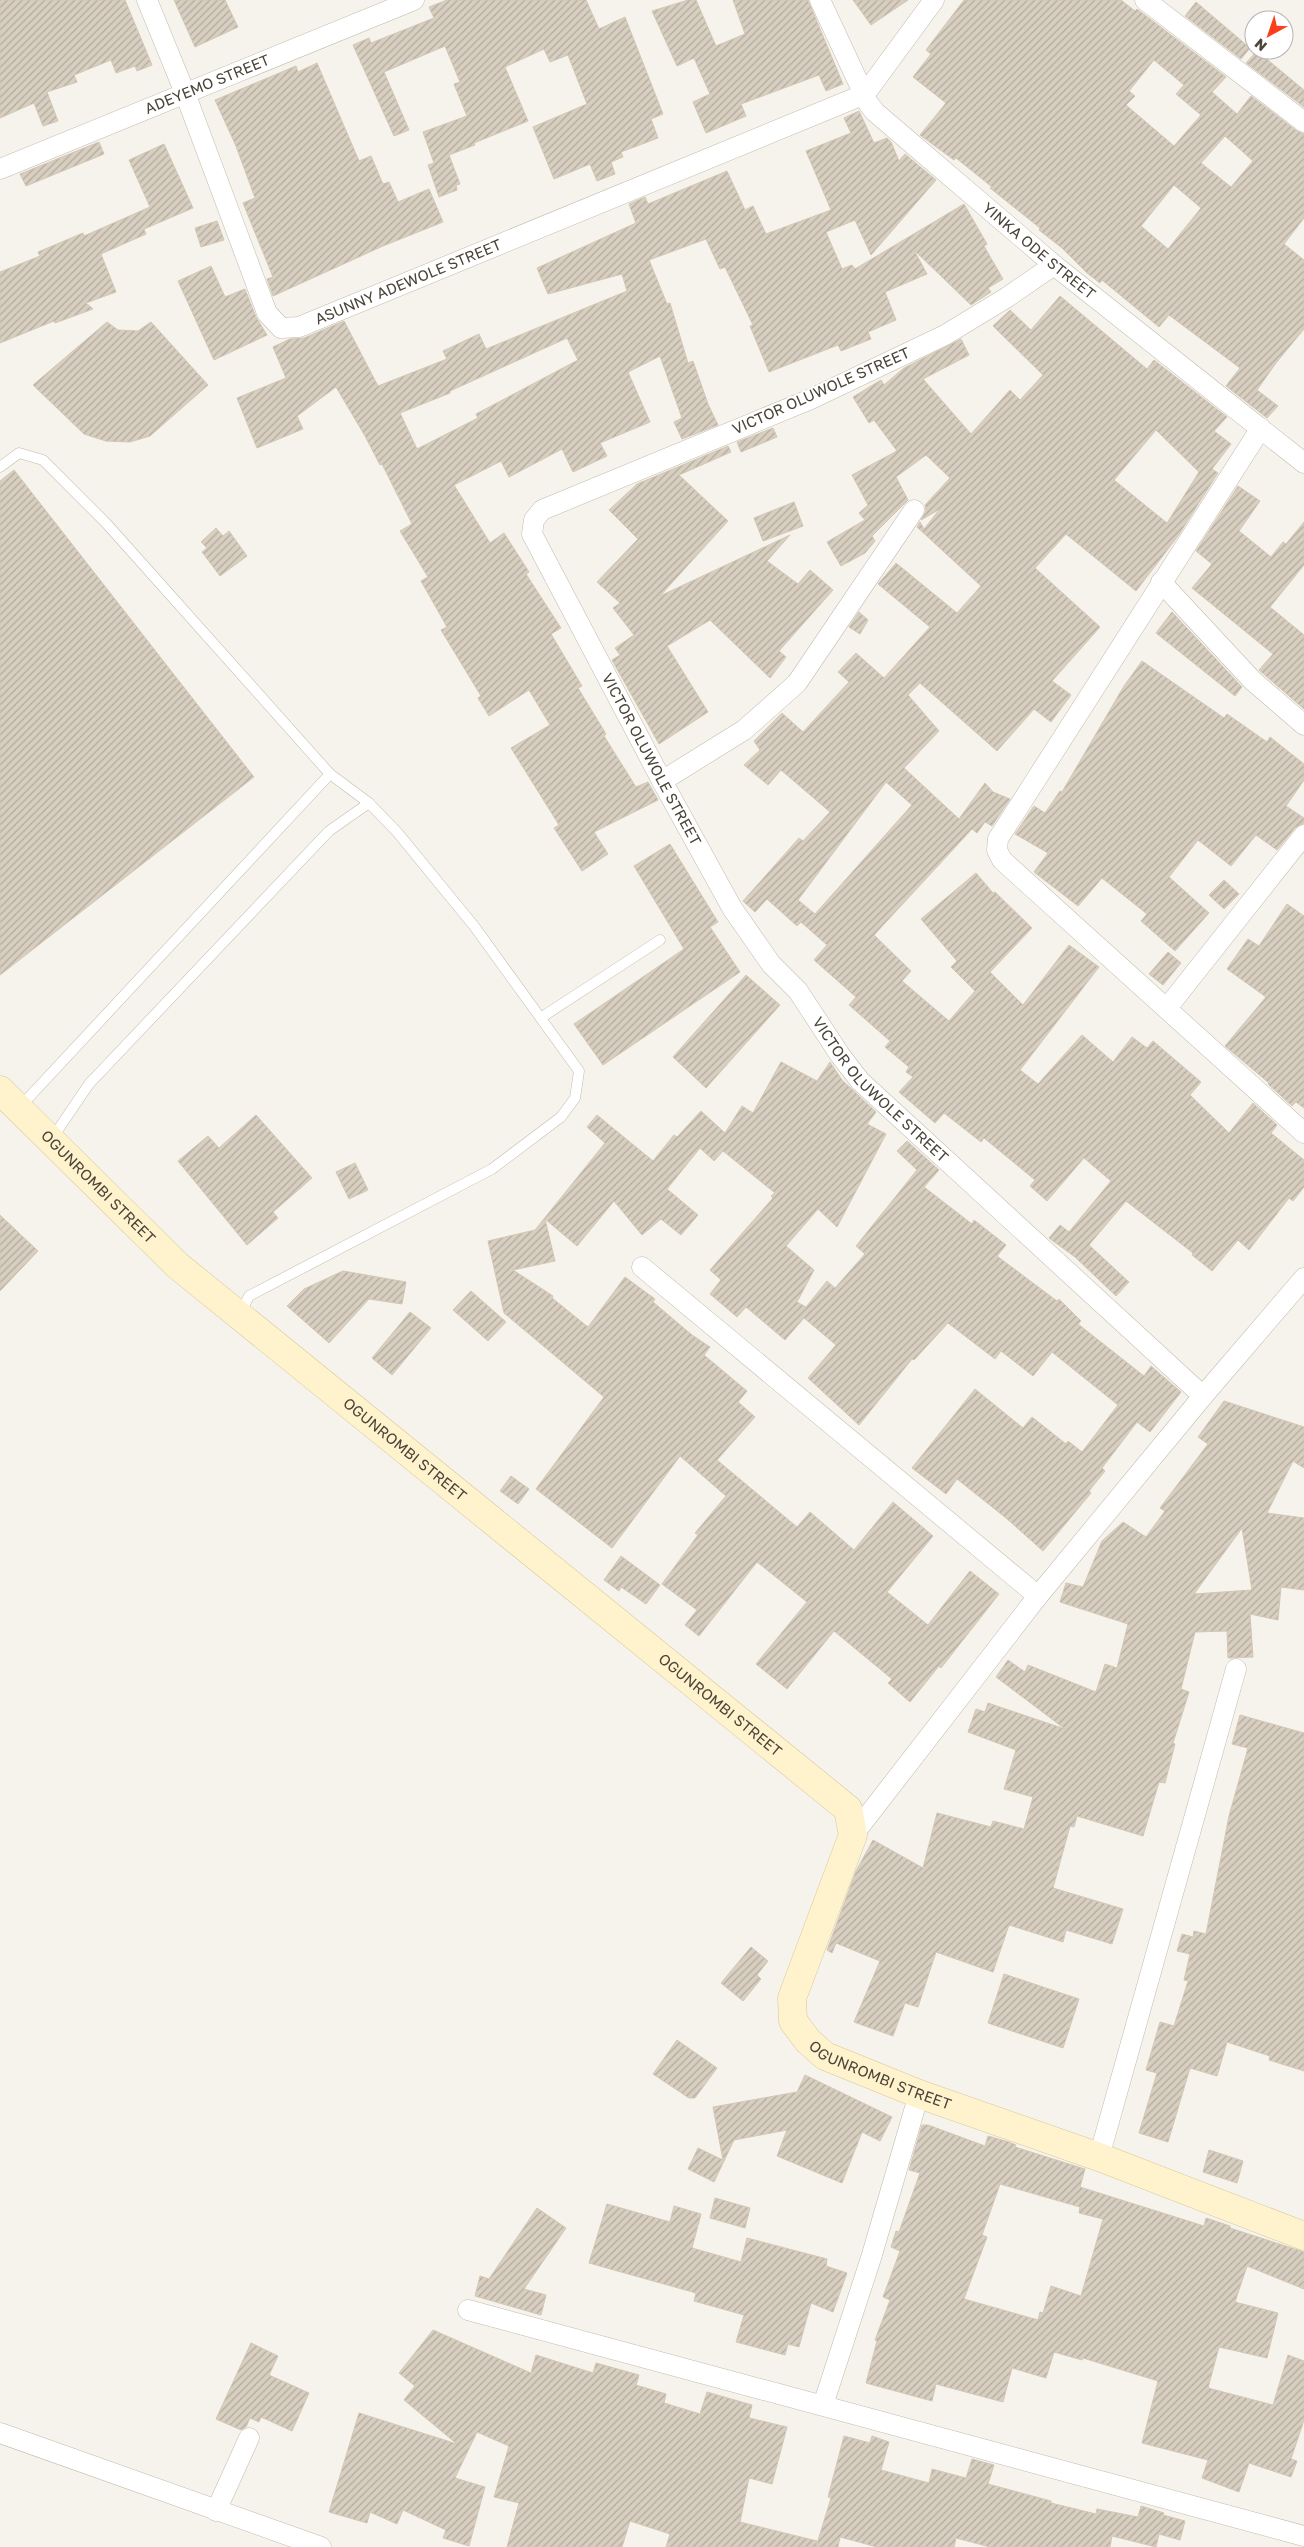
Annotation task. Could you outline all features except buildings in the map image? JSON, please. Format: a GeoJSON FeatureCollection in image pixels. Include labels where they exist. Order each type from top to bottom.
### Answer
{"type":"FeatureCollection","features":[{"type":"Feature","properties":{"kind":"street","name":"ASUNNY ADEWOLE STREET"},"geometry":{"type":"LineString","coordinates":[[147,0],[185,93],[267,313],[281,328],[299,327],[865,94]]}},
{"type":"Feature","properties":{"kind":"street","name":"ADEYEMO STREET"},"geometry":{"type":"LineString","coordinates":[[0,169],[414,0]]}},
{"type":"Feature","properties":{"kind":"street","name":"YINKA ODE STREET"},"geometry":{"type":"LineString","coordinates":[[820,0],[875,112],[1054,265],[1304,463]]}},
{"type":"Feature","properties":{"kind":"street"},"geometry":{"type":"LineString","coordinates":[[865,94],[934,0]]}},
{"type":"Feature","properties":{"kind":"street"},"geometry":{"type":"LineString","coordinates":[[1145,0],[1304,122]]}},
{"type":"Feature","properties":{"kind":"street","name":"VICTOR OLUWOLE STREET"},"geometry":{"type":"LineString","coordinates":[[1054,265],[1006,298],[945,335],[811,399],[542,510],[534,520],[532,534],[662,781],[732,908],[771,964],[798,991],[840,1055],[860,1081],[1203,1396]]}},
{"type":"Feature","properties":{"kind":"street"},"geometry":{"type":"LineString","coordinates":[[1261,428],[998,839],[997,850],[1002,860],[1304,1133]]}},
{"type":"Feature","properties":{"kind":"street"},"geometry":{"type":"LineString","coordinates":[[662,781],[744,730],[797,683],[914,510]]}},
{"type":"Feature","properties":{"kind":"street"},"geometry":{"type":"LineString","coordinates":[[1161,582],[1253,681],[1304,724]]}},
{"type":"Feature","properties":{"kind":"street"},"geometry":{"type":"LineString","coordinates":[[1167,1008],[1304,835]]}},
{"type":"Feature","properties":{"kind":"street","name":"OGUNROMBI STREET"},"geometry":{"type":"LineString","coordinates":[[10,1099],[177,1265],[240,1314],[848,1809],[853,1835],[792,1998],[793,2021],[808,2041],[825,2056],[919,2094],[1099,2157],[1304,2236]]}},
{"type":"Feature","properties":{"kind":"street"},"geometry":{"type":"LineString","coordinates":[[642,1267],[1038,1596]]}},
{"type":"Feature","properties":{"kind":"street"},"geometry":{"type":"LineString","coordinates":[[853,1835],[1038,1596],[1203,1396],[1304,1278]]}},
{"type":"Feature","properties":{"kind":"street"},"geometry":{"type":"LineString","coordinates":[[1099,2157],[1236,1669]]}},
{"type":"Feature","properties":{"kind":"street"},"geometry":{"type":"LineString","coordinates":[[823,2405],[871,2258],[919,2094]]}},
{"type":"Feature","properties":{"kind":"street"},"geometry":{"type":"LineString","coordinates":[[468,2310],[1304,2536]]}},
{"type":"Feature","properties":{"kind":"street"},"geometry":{"type":"LineString","coordinates":[[0,2433],[321,2547]]}},
{"type":"Feature","properties":{"kind":"street"},"geometry":{"type":"LineString","coordinates":[[216,2510],[249,2438]]}},
{"type":"Feature","properties":{"kind":"lane"},"geometry":{"type":"LineString","coordinates":[[0,467],[19,453],[43,460],[106,523],[330,774],[369,803],[397,832],[474,926],[542,1017],[579,1071],[575,1098],[561,1117],[492,1169],[249,1296],[240,1314]]}},
{"type":"Feature","properties":{"kind":"lane"},"geometry":{"type":"LineString","coordinates":[[10,1099],[330,774]]}},
{"type":"Feature","properties":{"kind":"lane"},"geometry":{"type":"LineString","coordinates":[[50,1140],[89,1084],[329,831],[369,803]]}},
{"type":"Feature","properties":{"kind":"lane"},"geometry":{"type":"LineString","coordinates":[[542,1017],[660,940]]}}]}
